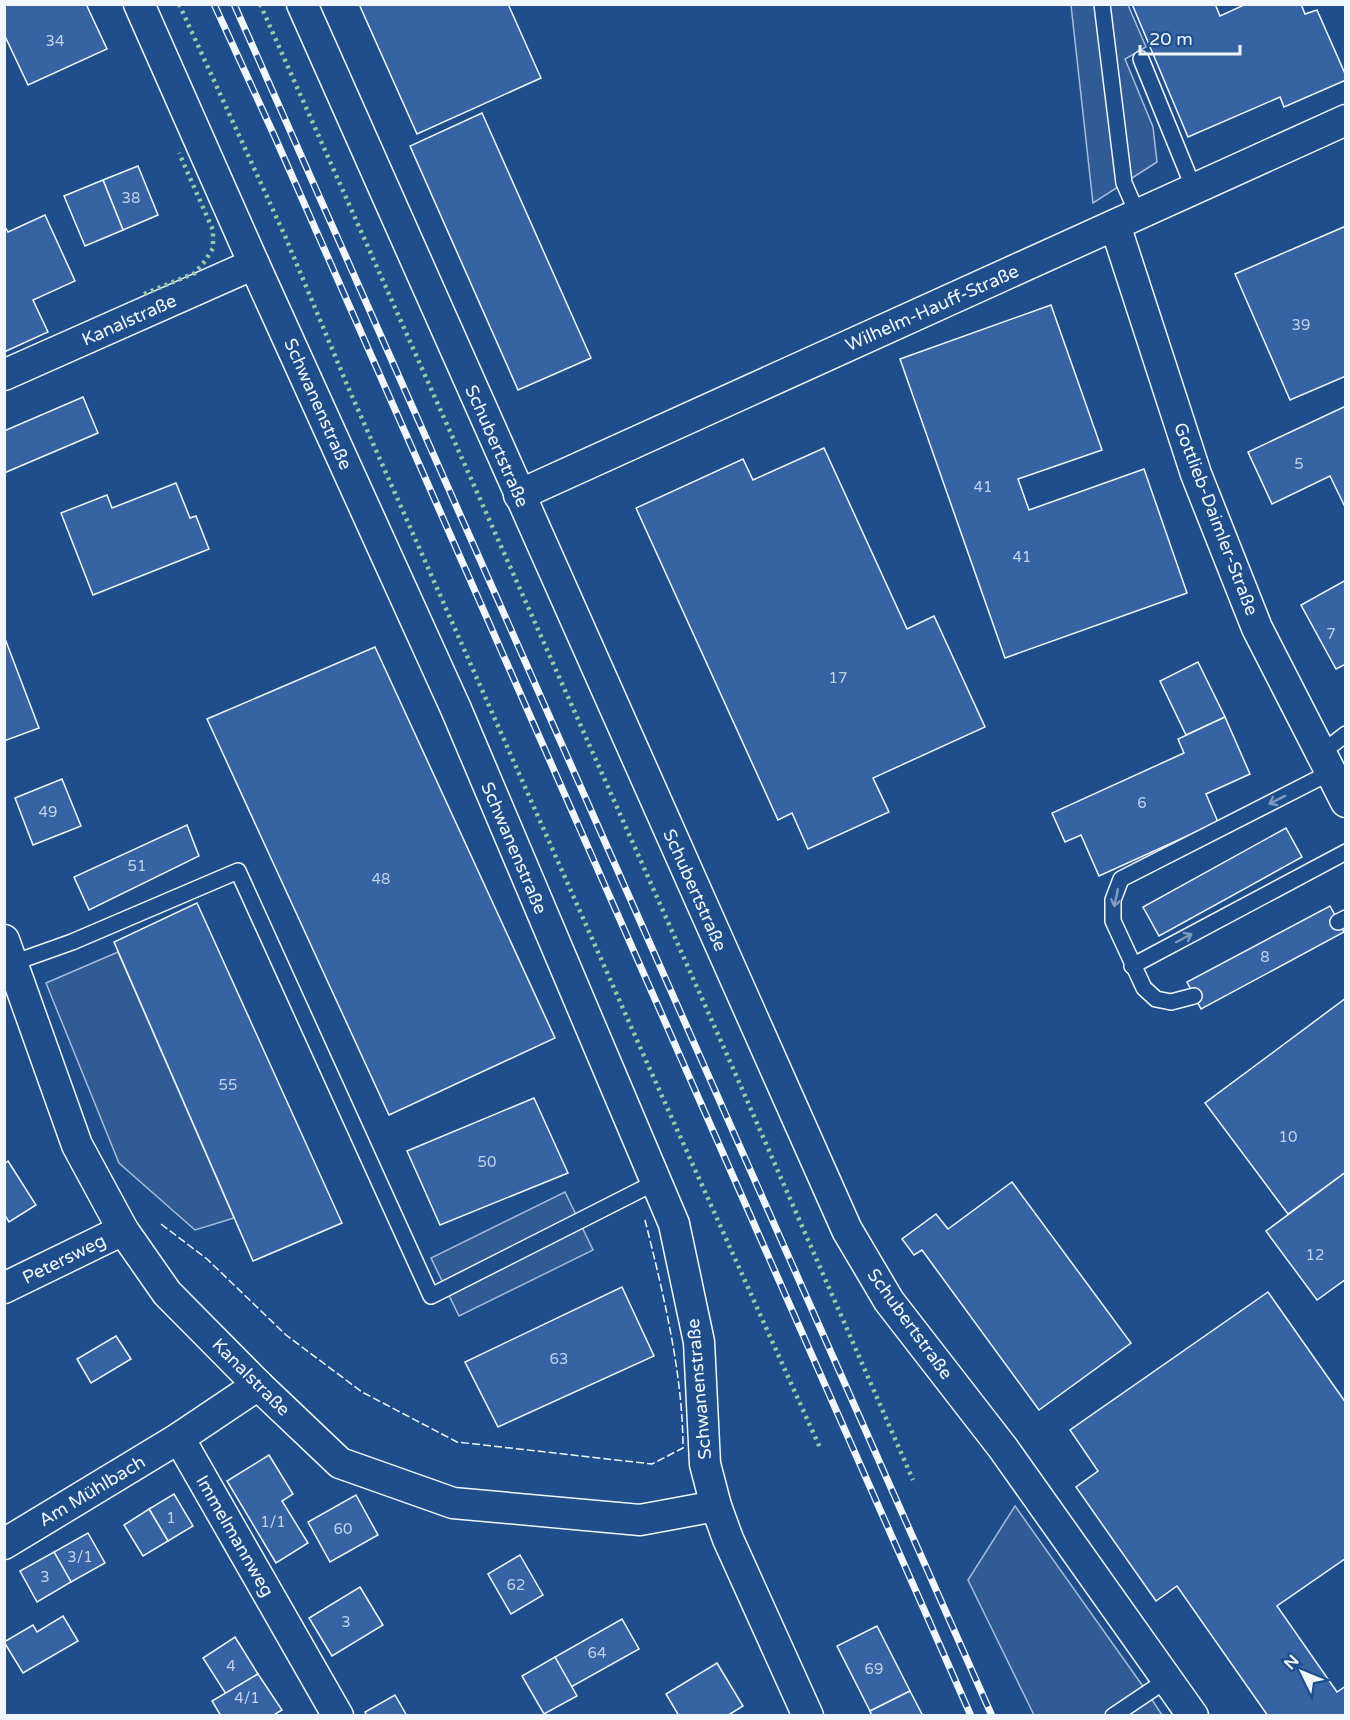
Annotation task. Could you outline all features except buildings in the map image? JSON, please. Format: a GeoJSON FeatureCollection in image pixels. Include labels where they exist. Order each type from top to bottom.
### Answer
{"type":"FeatureCollection","features":[{"type":"Feature","properties":{"kind":"street","name":"Schwanenstraße"},"geometry":{"type":"LineString","coordinates":[[139,4],[456,709],[674,1224],[699,1342],[705,1464],[716,1506],[728,1539],[808,1716]]}},
{"type":"Feature","properties":{"kind":"street","name":"Schubertstraße"},"geometry":{"type":"LineString","coordinates":[[302,4],[847,1230],[889,1301],[1003,1448],[1193,1716]]}},
{"type":"Feature","properties":{"kind":"street","name":"Wilhelm-Hauff-Straße"},"geometry":{"type":"LineString","coordinates":[[519,495],[1346,120]]}},
{"type":"Feature","properties":{"kind":"street","name":"Gottlieb-Daimler-Straße"},"geometry":{"type":"LineString","coordinates":[[1127,220],[1196,474],[1257,628],[1324,764],[1346,802]]}},
{"type":"Feature","properties":{"kind":"street","name":"Kanalstraße"},"geometry":{"type":"LineString","coordinates":[[4,375],[254,264]]}},
{"type":"Feature","properties":{"kind":"street","name":"Kanalstraße"},"geometry":{"type":"LineString","coordinates":[[9,952],[77,1145],[123,1230],[167,1293],[258,1385],[340,1463],[453,1503],[640,1520],[716,1506]]}},
{"type":"Feature","properties":{"kind":"street","name":"Petersweg"},"geometry":{"type":"LineString","coordinates":[[4,1288],[123,1230]]}},
{"type":"Feature","properties":{"kind":"street"},"geometry":{"type":"LineString","coordinates":[[179,1438],[258,1385]]}},
{"type":"Feature","properties":{"kind":"street","name":"Am Mühlbach"},"geometry":{"type":"LineString","coordinates":[[4,1544],[179,1438]]}},
{"type":"Feature","properties":{"kind":"street","name":"Immelmannweg"},"geometry":{"type":"LineString","coordinates":[[179,1438],[338,1716]]}},
{"type":"Feature","properties":{"kind":"lane"},"geometry":{"type":"LineString","coordinates":[[1102,4],[1127,220]]}},
{"type":"Feature","properties":{"kind":"lane"},"geometry":{"type":"LineString","coordinates":[[1141,59],[1194,189]]}},
{"type":"Feature","properties":{"kind":"lane"},"geometry":{"type":"LineString","coordinates":[[1194,996],[1171,1002],[1156,999],[1144,988],[1113,921],[1113,900],[1121,879],[1324,764],[1346,734]]}},
{"type":"Feature","properties":{"kind":"lane"},"geometry":{"type":"LineString","coordinates":[[1132,966],[1346,852]]}},
{"type":"Feature","properties":{"kind":"lane"},"geometry":{"type":"LineString","coordinates":[[9,952],[72,942],[238,871],[430,1296],[656,1182]]}},
{"type":"Feature","properties":{"kind":"lane"},"geometry":{"type":"LineString","coordinates":[[1113,1716],[1168,1679]]}},
{"type":"Feature","properties":{"kind":"shaded area"},"geometry":{"type":"Polygon","coordinates":[[[1071,5],[1128,5],[1146,47],[1125,59],[1153,127],[1157,162],[1093,203],[1071,5]]]}},
{"type":"Feature","properties":{"kind":"shaded area"},"geometry":{"type":"Polygon","coordinates":[[[118,952],[234,1218],[195,1230],[119,1163],[46,983],[118,952]]]}},
{"type":"Feature","properties":{"kind":"shaded area"},"geometry":{"type":"Polygon","coordinates":[[[565,1192],[593,1250],[459,1316],[431,1258],[565,1192]]]}},
{"type":"Feature","properties":{"kind":"shaded area"},"geometry":{"type":"Polygon","coordinates":[[[1015,1506],[1162,1715],[1034,1715],[968,1580],[1015,1506]]]}},
{"type":"Feature","properties":{"kind":"railway"},"geometry":{"type":"LineString","coordinates":[[214,4],[274,135],[971,1716]]}},
{"type":"Feature","properties":{"kind":"railway"},"geometry":{"type":"LineString","coordinates":[[234,4],[992,1716]]}},
{"type":"Feature","properties":{"kind":"hedge"},"geometry":{"type":"LineString","coordinates":[[179,4],[285,236],[348,387],[821,1450]]}},
{"type":"Feature","properties":{"kind":"hedge"},"geometry":{"type":"LineString","coordinates":[[260,4],[732,1066],[913,1480]]}},
{"type":"Feature","properties":{"kind":"hedge"},"geometry":{"type":"LineString","coordinates":[[144,294],[195,273],[213,248],[213,230],[179,153]]}},
{"type":"Feature","properties":{"kind":"fence"},"geometry":{"type":"LineString","coordinates":[[161,1224],[207,1259],[286,1335],[362,1392],[457,1442],[652,1464],[683,1448],[676,1362],[645,1220]]}}]}
